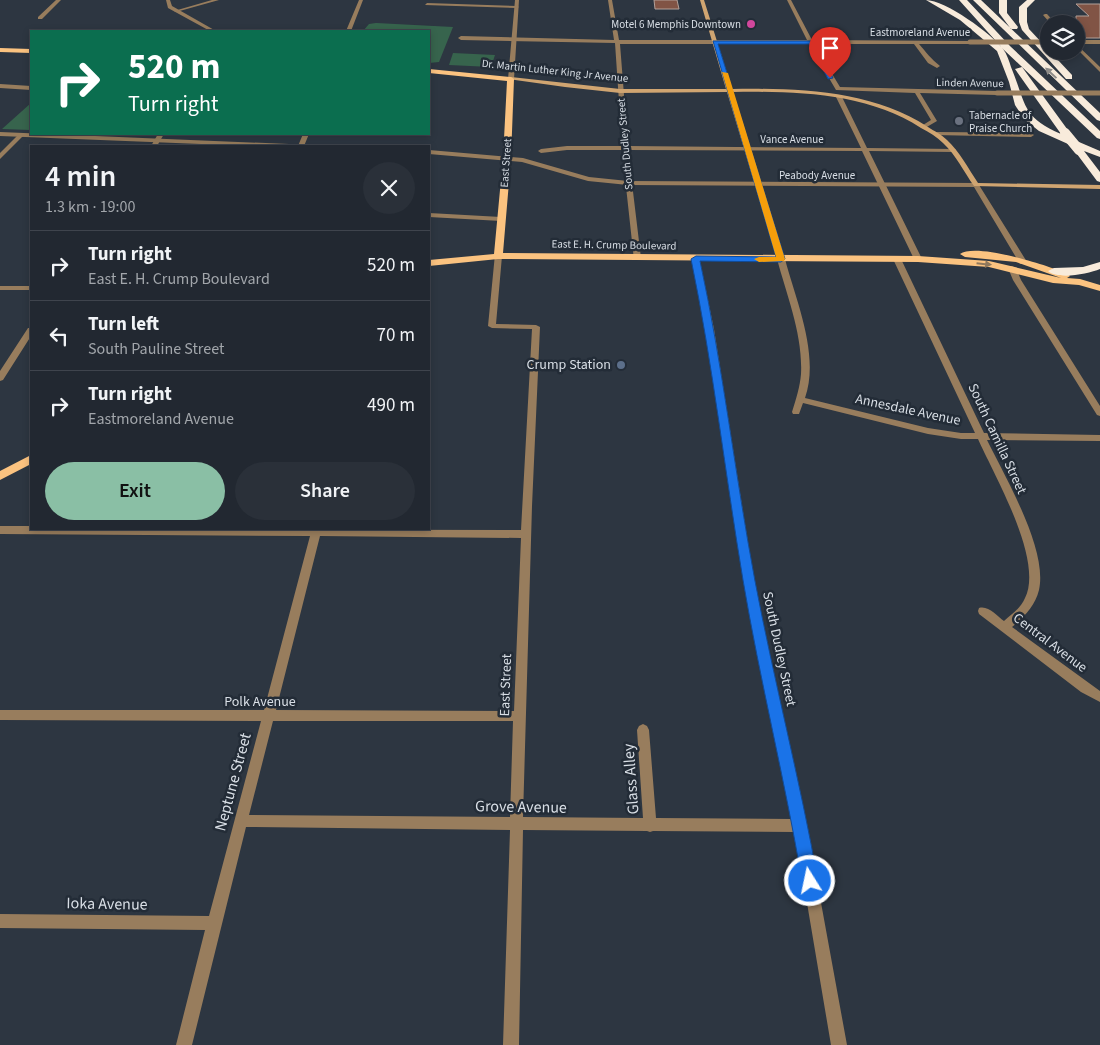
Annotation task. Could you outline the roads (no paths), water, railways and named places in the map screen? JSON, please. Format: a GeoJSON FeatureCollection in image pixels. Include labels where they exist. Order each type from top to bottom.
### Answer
{"type":"FeatureCollection","features":[{"type":"Feature","properties":{"kind":"highway"},"geometry":{"type":"LineString","coordinates":[[930,0],[963,18],[1000,50],[1013,82],[1019,106],[1027,117],[1042,128],[1100,154]]}},
{"type":"Feature","properties":{"kind":"highway"},"geometry":{"type":"LineString","coordinates":[[954,0],[986,37]]}},
{"type":"Feature","properties":{"kind":"highway"},"geometry":{"type":"LineString","coordinates":[[963,0],[1007,48],[1100,136]]}},
{"type":"Feature","properties":{"kind":"highway"},"geometry":{"type":"LineString","coordinates":[[977,0],[1100,118]]}},
{"type":"Feature","properties":{"kind":"highway"},"geometry":{"type":"LineString","coordinates":[[1003,0],[1003,13],[1010,23],[1100,106]]}},
{"type":"Feature","properties":{"kind":"highway"},"geometry":{"type":"LineString","coordinates":[[1031,0],[1023,6],[1024,27],[1069,77]]}},
{"type":"Feature","properties":{"kind":"highway"},"geometry":{"type":"LineString","coordinates":[[1007,48],[1013,60],[1064,133],[1099,177]]}},
{"type":"Feature","properties":{"kind":"highway"},"geometry":{"type":"LineString","coordinates":[[1054,271],[1075,272],[1092,270],[1100,265]]}},
{"type":"Feature","properties":{"kind":"main road"},"geometry":{"type":"LineString","coordinates":[[702,0],[781,259]]}},
{"type":"Feature","properties":{"kind":"main road"},"geometry":{"type":"LineString","coordinates":[[0,50],[30,51]]}},
{"type":"Feature","properties":{"kind":"main road","name":"Dr. Martin Luther King Jr Avenue"},"geometry":{"type":"LineString","coordinates":[[430,71],[511,78],[621,91],[840,93],[884,108],[937,134],[953,150],[976,186]]}},
{"type":"Feature","properties":{"kind":"main road","name":"East Street"},"geometry":{"type":"LineString","coordinates":[[498,256],[507,158],[511,78]]}},
{"type":"Feature","properties":{"kind":"main road","name":"Peabody Avenue"},"geometry":{"type":"LineString","coordinates":[[976,186],[1100,187]]}},
{"type":"Feature","properties":{"kind":"main road","name":"East E. H. Crump Boulevard"},"geometry":{"type":"LineString","coordinates":[[918,259],[936,254],[988,255],[1054,271],[1080,282]]}},
{"type":"Feature","properties":{"kind":"main road","name":"East E. H. Crump Boulevard"},"geometry":{"type":"LineString","coordinates":[[430,263],[498,256],[696,259],[918,259],[989,264],[1012,268],[1053,280],[1080,282]]}},
{"type":"Feature","properties":{"kind":"main road"},"geometry":{"type":"LineString","coordinates":[[1080,282],[1100,288]]}},
{"type":"Feature","properties":{"kind":"main road"},"geometry":{"type":"LineString","coordinates":[[0,476],[30,460]]}},
{"type":"Feature","properties":{"kind":"street"},"geometry":{"type":"LineString","coordinates":[[40,18],[59,0]]}},
{"type":"Feature","properties":{"kind":"street"},"geometry":{"type":"LineString","coordinates":[[168,0],[170,7],[212,30]]}},
{"type":"Feature","properties":{"kind":"street"},"geometry":{"type":"LineString","coordinates":[[176,11],[217,0]]}},
{"type":"Feature","properties":{"kind":"street"},"geometry":{"type":"LineString","coordinates":[[348,30],[361,0]]}},
{"type":"Feature","properties":{"kind":"street","name":"East Street"},"geometry":{"type":"LineString","coordinates":[[511,78],[518,0]]}},
{"type":"Feature","properties":{"kind":"street","name":"South Dudley Street"},"geometry":{"type":"LineString","coordinates":[[610,0],[617,42],[624,148],[637,258]]}},
{"type":"Feature","properties":{"kind":"street"},"geometry":{"type":"LineString","coordinates":[[789,0],[840,93],[918,259]]}},
{"type":"Feature","properties":{"kind":"street"},"geometry":{"type":"LineString","coordinates":[[427,4],[516,7]]}},
{"type":"Feature","properties":{"kind":"street","name":"Eastmoreland Avenue"},"geometry":{"type":"LineString","coordinates":[[460,38],[513,41],[617,42],[1040,42]]}},
{"type":"Feature","properties":{"kind":"street"},"geometry":{"type":"LineString","coordinates":[[1085,43],[1100,42]]}},
{"type":"Feature","properties":{"kind":"street"},"geometry":{"type":"LineString","coordinates":[[916,43],[930,62],[936,66]]}},
{"type":"Feature","properties":{"kind":"street"},"geometry":{"type":"LineString","coordinates":[[1085,53],[1100,70]]}},
{"type":"Feature","properties":{"kind":"street"},"geometry":{"type":"LineString","coordinates":[[0,86],[30,88]]}},
{"type":"Feature","properties":{"kind":"street"},"geometry":{"type":"LineString","coordinates":[[917,92],[933,119],[933,123],[924,126]]}},
{"type":"Feature","properties":{"kind":"street","name":"Linden Avenue"},"geometry":{"type":"LineString","coordinates":[[840,93],[1100,93]]}},
{"type":"Feature","properties":{"kind":"street"},"geometry":{"type":"LineString","coordinates":[[0,134],[155,143],[244,145]]}},
{"type":"Feature","properties":{"kind":"street"},"geometry":{"type":"LineString","coordinates":[[937,134],[1031,135]]}},
{"type":"Feature","properties":{"kind":"street"},"geometry":{"type":"LineString","coordinates":[[0,158],[21,135]]}},
{"type":"Feature","properties":{"kind":"street","name":"Vance Avenue"},"geometry":{"type":"LineString","coordinates":[[541,151],[559,148],[953,150]]}},
{"type":"Feature","properties":{"kind":"street"},"geometry":{"type":"LineString","coordinates":[[430,152],[507,158]]}},
{"type":"Feature","properties":{"kind":"street","name":"Peabody Avenue"},"geometry":{"type":"LineString","coordinates":[[507,158],[523,160],[588,178],[628,183],[976,186]]}},
{"type":"Feature","properties":{"kind":"street","name":"Dr. Martin Luther King Jr Avenue"},"geometry":{"type":"LineString","coordinates":[[976,186],[1023,262]]}},
{"type":"Feature","properties":{"kind":"street"},"geometry":{"type":"LineString","coordinates":[[430,215],[501,219]]}},
{"type":"Feature","properties":{"kind":"street","name":"East Street"},"geometry":{"type":"LineString","coordinates":[[498,256],[492,326],[536,326],[526,534],[511,1045]]}},
{"type":"Feature","properties":{"kind":"street","name":"South Dudley Street"},"geometry":{"type":"LineString","coordinates":[[696,259],[710,328],[749,581],[800,826],[839,1045]]}},
{"type":"Feature","properties":{"kind":"street"},"geometry":{"type":"LineString","coordinates":[[781,259],[806,360],[801,400],[796,412]]}},
{"type":"Feature","properties":{"kind":"street","name":"South Camilla Street"},"geometry":{"type":"LineString","coordinates":[[897,259],[1023,526],[1033,556],[1035,573],[1032,594],[1024,608],[1004,628]]}},
{"type":"Feature","properties":{"kind":"street"},"geometry":{"type":"LineString","coordinates":[[1012,268],[1017,280],[1100,413]]}},
{"type":"Feature","properties":{"kind":"street"},"geometry":{"type":"LineString","coordinates":[[0,288],[30,288]]}},
{"type":"Feature","properties":{"kind":"street"},"geometry":{"type":"LineString","coordinates":[[0,378],[30,332]]}},
{"type":"Feature","properties":{"kind":"street","name":"Annesdale Avenue"},"geometry":{"type":"LineString","coordinates":[[801,400],[928,431],[982,438],[1100,438]]}},
{"type":"Feature","properties":{"kind":"street"},"geometry":{"type":"LineString","coordinates":[[0,530],[317,530],[526,534]]}},
{"type":"Feature","properties":{"kind":"street","name":"Neptune Street"},"geometry":{"type":"LineString","coordinates":[[184,1045],[317,530]]}},
{"type":"Feature","properties":{"kind":"street","name":"Central Avenue"},"geometry":{"type":"LineString","coordinates":[[983,611],[1085,688],[1100,697]]}},
{"type":"Feature","properties":{"kind":"street","name":"Polk Avenue"},"geometry":{"type":"LineString","coordinates":[[0,715],[520,716]]}},
{"type":"Feature","properties":{"kind":"street","name":"Glass Alley"},"geometry":{"type":"LineString","coordinates":[[643,730],[650,826]]}},
{"type":"Feature","properties":{"kind":"street","name":"Grove Avenue"},"geometry":{"type":"LineString","coordinates":[[242,820],[650,826],[800,826]]}},
{"type":"Feature","properties":{"kind":"street","name":"Ioka Avenue"},"geometry":{"type":"LineString","coordinates":[[0,921],[214,923]]}},
{"type":"Feature","properties":{"kind":"place","name":"Motel 6 Memphis Downtown"},"geometry":{"type":"Point","coordinates":[751,24]}},
{"type":"Feature","properties":{"kind":"place","name":"Tabernacle of Praise Church"},"geometry":{"type":"Point","coordinates":[959,121]}},
{"type":"Feature","properties":{"kind":"place","name":"Crump Station"},"geometry":{"type":"Point","coordinates":[621,365]}}]}
